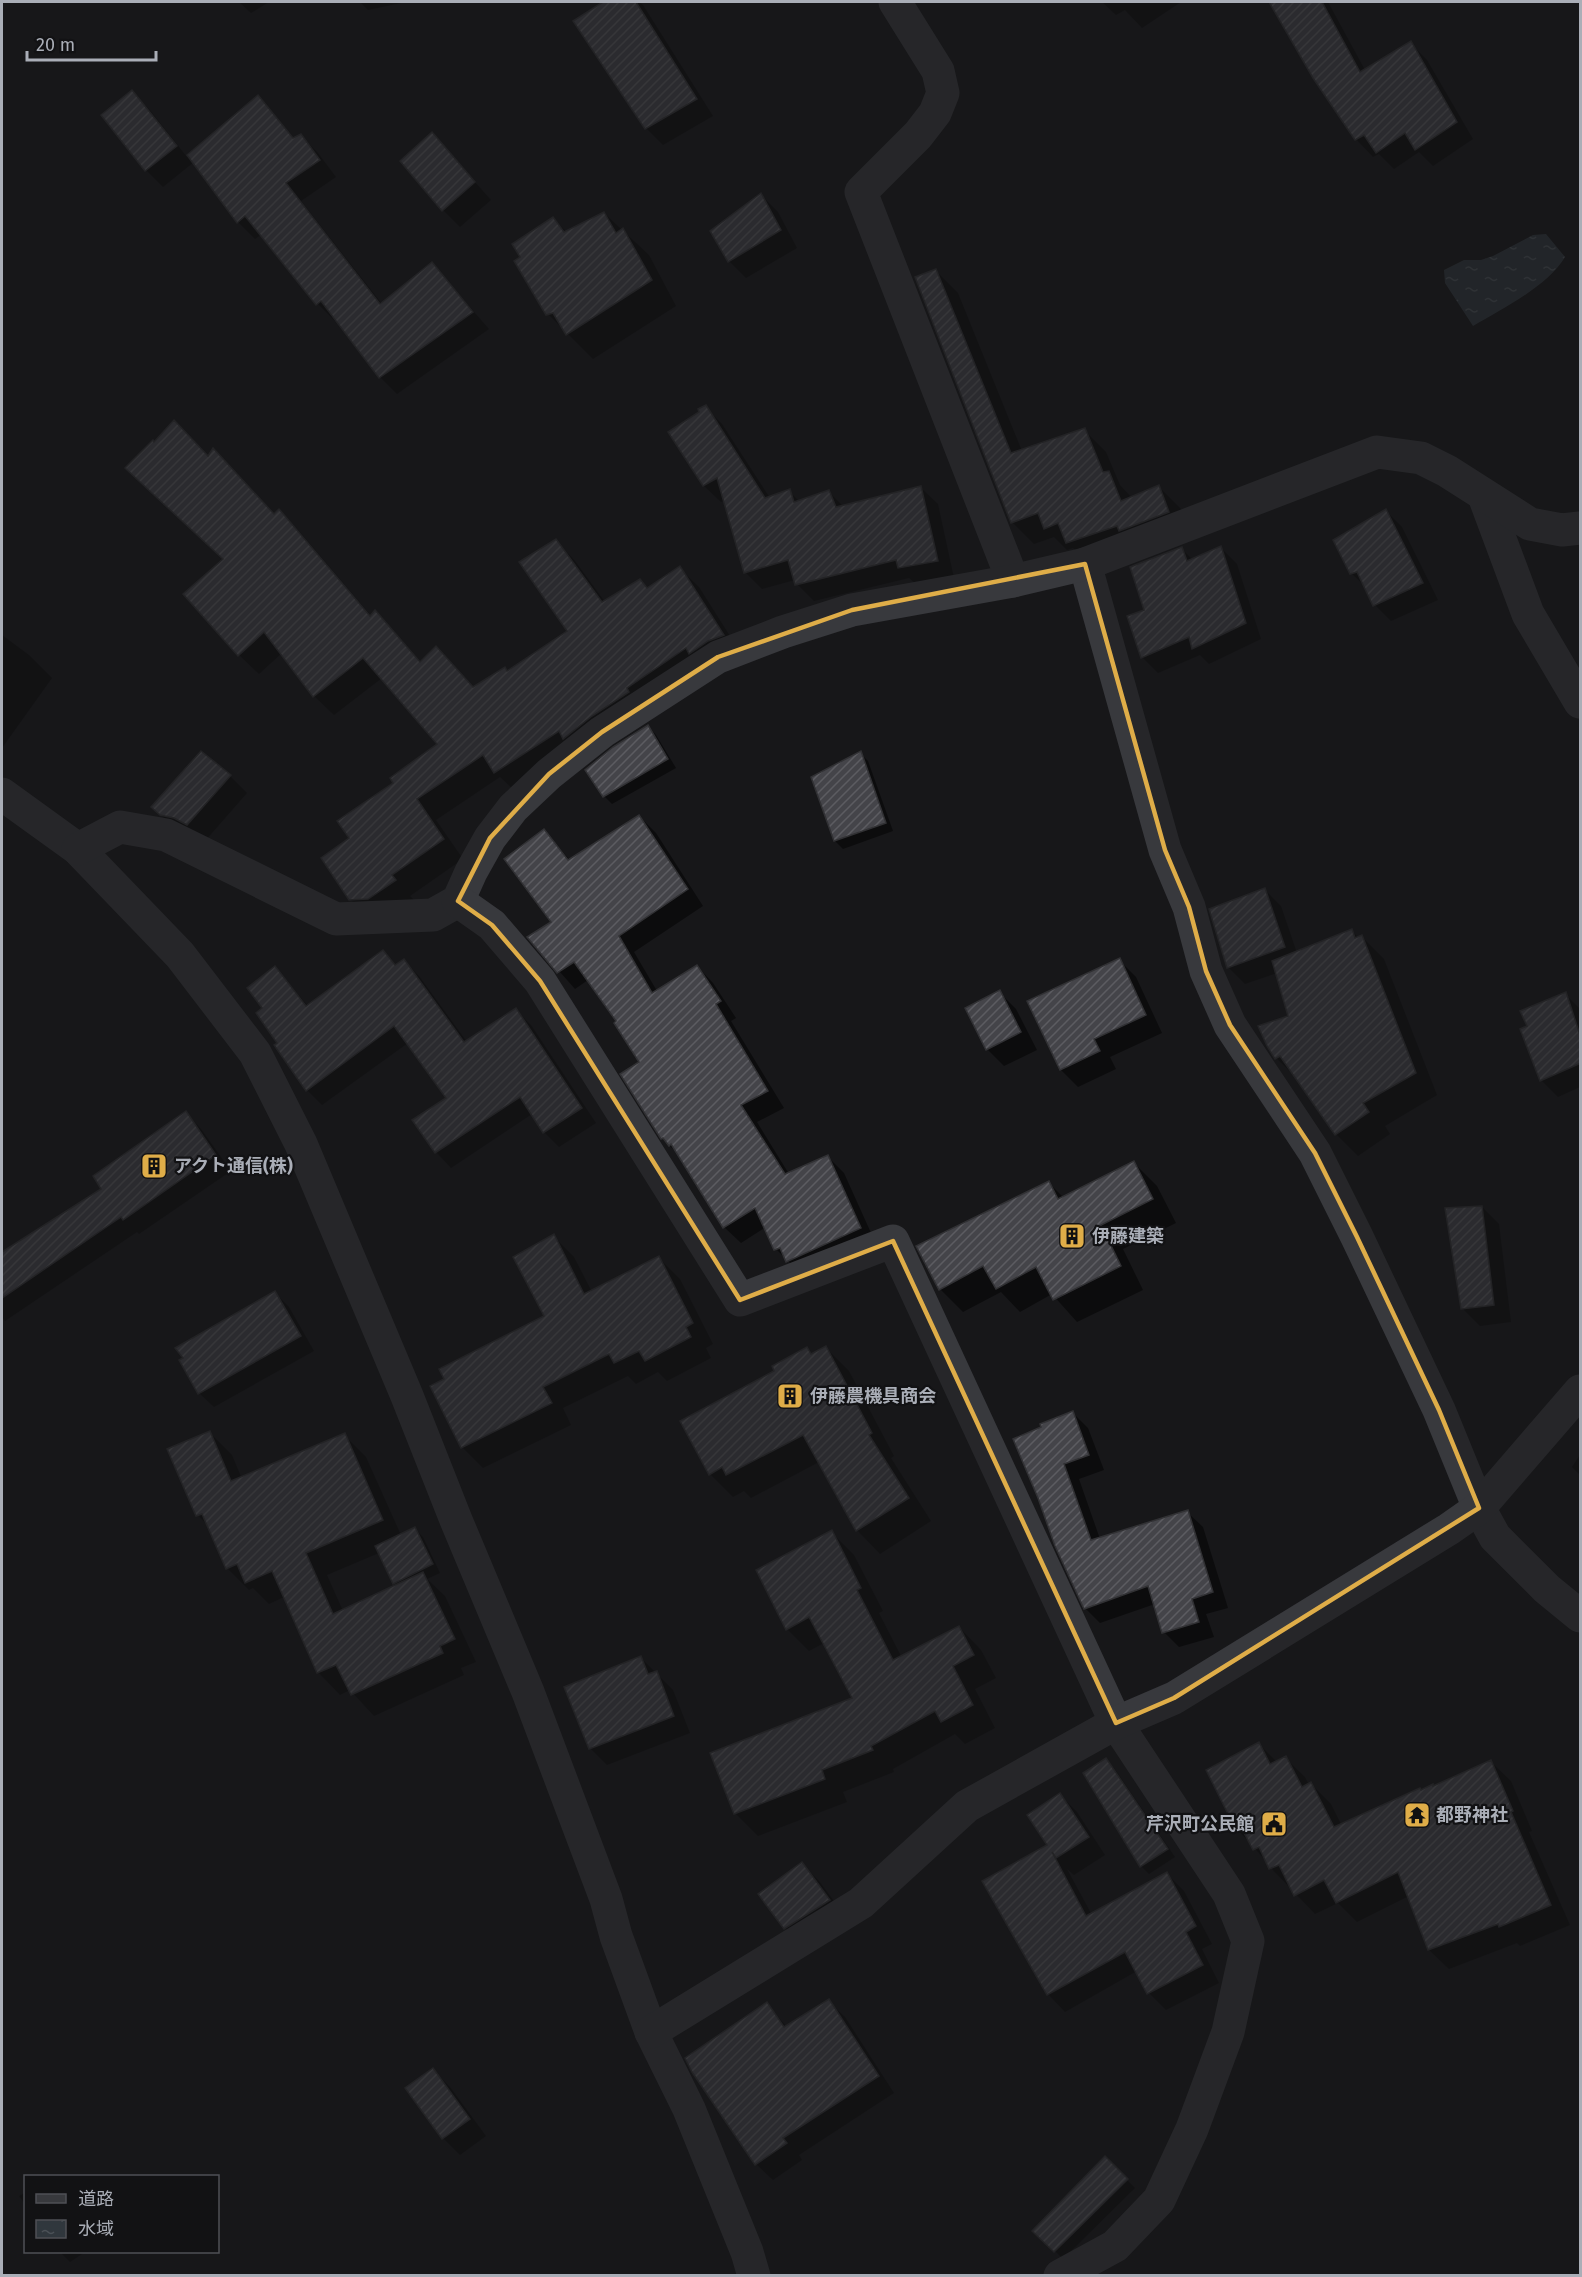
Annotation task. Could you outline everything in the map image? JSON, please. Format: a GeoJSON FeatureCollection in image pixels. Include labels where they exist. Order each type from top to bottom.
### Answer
{"type":"FeatureCollection","features":[{"type":"Feature","properties":{"kind":"street"},"geometry":{"type":"LineString","coordinates":[[895,2],[938,71],[942,93],[935,113],[918,135],[861,192],[1013,581]]}},
{"type":"Feature","properties":{"kind":"street"},"geometry":{"type":"LineString","coordinates":[[78,849],[120,827],[166,835],[336,919],[434,915],[458,901],[490,838],[513,808],[549,774],[602,732],[718,657],[783,632],[852,610],[1013,581],[1085,564],[1377,452],[1421,458],[1448,471],[1530,524],[1562,530],[1581,528]]}},
{"type":"Feature","properties":{"kind":"street"},"geometry":{"type":"LineString","coordinates":[[1484,496],[1528,614],[1581,702]]}},
{"type":"Feature","properties":{"kind":"street"},"geometry":{"type":"LineString","coordinates":[[1085,564],[1165,850],[1189,907],[1206,971],[1230,1025],[1315,1153],[1358,1237],[1440,1410],[1479,1508],[1495,1537],[1547,1589],[1581,1616]]}},
{"type":"Feature","properties":{"kind":"street"},"geometry":{"type":"LineString","coordinates":[[2,794],[78,849],[180,955],[255,1053],[301,1144],[528,1692],[606,1899],[616,1936],[651,2032],[689,2109],[747,2252],[754,2276]]}},
{"type":"Feature","properties":{"kind":"street"},"geometry":{"type":"LineString","coordinates":[[458,901],[492,925],[540,981],[740,1300],[894,1241],[1116,1724],[1230,1894],[1248,1941],[1228,2032],[1192,2129],[1159,2200],[1115,2246],[1060,2276]]}},
{"type":"Feature","properties":{"kind":"street"},"geometry":{"type":"LineString","coordinates":[[651,2032],[861,1903],[967,1806],[1116,1724],[1174,1698],[1449,1529],[1479,1508],[1581,1391]]}},
{"type":"Feature","properties":{"kind":"highlighted area"},"geometry":{"type":"Polygon","coordinates":[[[1085,564],[1165,850],[1189,907],[1206,971],[1230,1025],[1315,1153],[1439,1410],[1479,1508],[1174,1698],[1116,1723],[893,1241],[740,1300],[540,981],[492,925],[458,901],[490,838],[549,774],[602,732],[718,657],[852,610],[1085,564]]]}},
{"type":"Feature","properties":{"kind":"water"},"geometry":{"type":"Polygon","coordinates":[[[1546,234],[1565,257],[1557,268],[1548,278],[1524,296],[1473,326],[1445,283],[1444,270],[1464,260],[1481,260],[1493,256],[1533,235],[1546,234]]]}},
{"type":"Feature","properties":{"kind":"building"},"geometry":{"type":"Polygon","coordinates":[[[603,2],[636,2],[697,99],[645,129],[573,21],[603,2]]]}},
{"type":"Feature","properties":{"kind":"building"},"geometry":{"type":"Polygon","coordinates":[[[1269,2],[1322,2],[1360,72],[1411,41],[1457,122],[1415,150],[1405,133],[1376,153],[1364,135],[1355,140],[1313,78],[1269,2]]]}},
{"type":"Feature","properties":{"kind":"building"},"geometry":{"type":"Polygon","coordinates":[[[132,90],[177,146],[145,171],[101,115],[132,90]]]}},
{"type":"Feature","properties":{"kind":"building"},"geometry":{"type":"Polygon","coordinates":[[[258,95],[293,138],[301,134],[320,160],[286,183],[380,304],[432,262],[473,312],[379,378],[321,301],[316,305],[245,216],[237,223],[187,155],[258,95]]]}},
{"type":"Feature","properties":{"kind":"building"},"geometry":{"type":"Polygon","coordinates":[[[432,132],[475,182],[442,211],[400,161],[432,132]]]}},
{"type":"Feature","properties":{"kind":"building"},"geometry":{"type":"Polygon","coordinates":[[[761,193],[781,230],[728,262],[710,231],[761,193]]]}},
{"type":"Feature","properties":{"kind":"building"},"geometry":{"type":"Polygon","coordinates":[[[604,212],[616,233],[623,228],[652,280],[566,335],[553,313],[546,315],[514,261],[520,257],[512,244],[553,217],[564,232],[604,212]]]}},
{"type":"Feature","properties":{"kind":"building"},"geometry":{"type":"Polygon","coordinates":[[[936,269],[1011,453],[1085,428],[1103,472],[1109,471],[1121,501],[1159,485],[1169,512],[1119,531],[1117,526],[1066,543],[1058,523],[1044,529],[1038,513],[1011,523],[915,277],[936,269]]]}},
{"type":"Feature","properties":{"kind":"building"},"geometry":{"type":"Polygon","coordinates":[[[706,405],[765,498],[790,489],[794,502],[829,490],[836,507],[921,486],[938,561],[898,568],[896,560],[795,585],[788,560],[744,573],[717,478],[703,486],[668,432],[706,405]]]}},
{"type":"Feature","properties":{"kind":"building"},"geometry":{"type":"Polygon","coordinates":[[[174,420],[208,456],[213,448],[274,514],[279,509],[370,616],[375,610],[420,662],[436,646],[473,687],[505,667],[507,671],[567,631],[519,562],[556,539],[602,602],[640,579],[647,588],[680,566],[724,635],[708,641],[689,654],[686,648],[627,688],[629,692],[592,716],[563,739],[559,731],[494,773],[483,755],[417,799],[444,839],[392,875],[396,880],[368,899],[349,900],[321,858],[349,838],[337,821],[393,783],[390,778],[437,744],[363,658],[313,697],[264,632],[238,656],[183,594],[223,559],[125,468],[174,420]]]}},
{"type":"Feature","properties":{"kind":"building"},"geometry":{"type":"Polygon","coordinates":[[[1386,509],[1423,583],[1373,606],[1357,572],[1350,574],[1333,540],[1386,509]]]}},
{"type":"Feature","properties":{"kind":"building"},"geometry":{"type":"Polygon","coordinates":[[[1221,546],[1246,623],[1192,649],[1189,637],[1141,658],[1127,616],[1144,610],[1130,567],[1182,547],[1187,561],[1221,546]]]}},
{"type":"Feature","properties":{"kind":"building"},"geometry":{"type":"Polygon","coordinates":[[[648,725],[668,759],[603,797],[585,770],[613,747],[648,725]]]}},
{"type":"Feature","properties":{"kind":"building"},"geometry":{"type":"Polygon","coordinates":[[[201,751],[231,775],[187,825],[174,818],[160,815],[151,807],[201,751]]]}},
{"type":"Feature","properties":{"kind":"building"},"geometry":{"type":"Polygon","coordinates":[[[861,751],[886,823],[834,841],[811,777],[861,751]]]}},
{"type":"Feature","properties":{"kind":"building"},"geometry":{"type":"Polygon","coordinates":[[[639,815],[688,889],[619,936],[652,993],[697,965],[721,1001],[716,1004],[768,1091],[741,1105],[785,1174],[828,1155],[861,1228],[786,1262],[780,1248],[774,1250],[755,1208],[723,1228],[671,1144],[669,1146],[663,1138],[661,1139],[620,1074],[639,1062],[614,1023],[616,1021],[574,962],[557,973],[527,937],[551,922],[504,859],[544,829],[568,860],[639,815]]]}},
{"type":"Feature","properties":{"kind":"building"},"geometry":{"type":"Polygon","coordinates":[[[1265,888],[1285,947],[1227,968],[1209,909],[1265,888]]]}},
{"type":"Feature","properties":{"kind":"building"},"geometry":{"type":"Polygon","coordinates":[[[1352,929],[1355,938],[1362,935],[1416,1073],[1363,1103],[1369,1112],[1335,1135],[1280,1056],[1275,1059],[1258,1026],[1288,1016],[1272,961],[1352,929]]]}},
{"type":"Feature","properties":{"kind":"building"},"geometry":{"type":"Polygon","coordinates":[[[383,950],[395,965],[404,959],[464,1042],[516,1008],[582,1108],[543,1133],[520,1097],[435,1153],[412,1120],[446,1098],[394,1026],[306,1091],[274,1045],[277,1043],[256,1013],[262,1008],[247,988],[275,966],[306,1006],[383,950]]]}},
{"type":"Feature","properties":{"kind":"building"},"geometry":{"type":"Polygon","coordinates":[[[1120,958],[1146,1015],[1094,1039],[1100,1051],[1060,1070],[1027,1001],[1120,958]]]}},
{"type":"Feature","properties":{"kind":"building"},"geometry":{"type":"Polygon","coordinates":[[[1000,990],[1021,1032],[986,1050],[965,1008],[1000,990]]]}},
{"type":"Feature","properties":{"kind":"building"},"geometry":{"type":"Polygon","coordinates":[[[1566,992],[1581,1038],[1581,1063],[1540,1081],[1520,1029],[1527,1026],[1520,1011],[1566,992]]]}},
{"type":"Feature","properties":{"kind":"building"},"geometry":{"type":"Polygon","coordinates":[[[186,1111],[216,1155],[123,1220],[121,1217],[2,1298],[2,1252],[101,1189],[93,1176],[186,1111]]]}},
{"type":"Feature","properties":{"kind":"building","name":"伊藤建築"},"geometry":{"type":"Polygon","coordinates":[[[1134,1161],[1153,1199],[1101,1225],[1121,1266],[1053,1300],[1036,1267],[996,1289],[983,1266],[939,1290],[916,1246],[1049,1181],[1058,1199],[1134,1161]]]}},
{"type":"Feature","properties":{"kind":"building"},"geometry":{"type":"Polygon","coordinates":[[[1482,1206],[1494,1305],[1461,1309],[1445,1208],[1482,1206]]]}},
{"type":"Feature","properties":{"kind":"building"},"geometry":{"type":"Polygon","coordinates":[[[554,1234],[584,1294],[659,1256],[693,1323],[686,1327],[691,1337],[645,1361],[639,1351],[614,1363],[609,1354],[543,1387],[552,1403],[461,1448],[430,1386],[444,1379],[439,1369],[544,1316],[513,1257],[554,1234]]]}},
{"type":"Feature","properties":{"kind":"building"},"geometry":{"type":"Polygon","coordinates":[[[275,1291],[301,1336],[198,1394],[179,1360],[183,1358],[175,1348],[275,1291]]]}},
{"type":"Feature","properties":{"kind":"building","name":"伊藤農機具商会"},"geometry":{"type":"Polygon","coordinates":[[[826,1346],[872,1433],[869,1435],[909,1498],[856,1531],[803,1435],[726,1475],[722,1467],[709,1475],[680,1421],[774,1371],[772,1366],[807,1347],[811,1354],[826,1346]]]}},
{"type":"Feature","properties":{"kind":"building"},"geometry":{"type":"Polygon","coordinates":[[[1073,1411],[1089,1455],[1064,1464],[1091,1540],[1188,1510],[1213,1592],[1192,1599],[1199,1622],[1162,1633],[1148,1586],[1084,1609],[1055,1546],[1013,1439],[1041,1427],[1040,1424],[1073,1411]]]}},
{"type":"Feature","properties":{"kind":"building"},"geometry":{"type":"Polygon","coordinates":[[[210,1431],[231,1481],[345,1433],[383,1520],[306,1553],[333,1614],[423,1572],[455,1639],[440,1646],[443,1653],[351,1695],[336,1665],[317,1673],[272,1571],[245,1583],[237,1564],[226,1569],[202,1514],[196,1516],[167,1449],[210,1431]]]}},
{"type":"Feature","properties":{"kind":"building"},"geometry":{"type":"Polygon","coordinates":[[[415,1527],[433,1564],[393,1584],[375,1546],[415,1527]]]}},
{"type":"Feature","properties":{"kind":"building"},"geometry":{"type":"Polygon","coordinates":[[[832,1530],[861,1588],[857,1590],[893,1660],[959,1626],[974,1655],[953,1666],[973,1705],[941,1722],[935,1711],[871,1746],[873,1750],[822,1770],[825,1779],[734,1814],[710,1753],[852,1698],[809,1617],[786,1630],[756,1570],[832,1530]]]}},
{"type":"Feature","properties":{"kind":"building"},"geometry":{"type":"Polygon","coordinates":[[[641,1656],[648,1674],[657,1671],[674,1716],[589,1749],[564,1687],[641,1656]]]}},
{"type":"Feature","properties":{"kind":"building"},"geometry":{"type":"Polygon","coordinates":[[[1259,1742],[1270,1764],[1286,1756],[1302,1787],[1311,1782],[1334,1827],[1420,1788],[1421,1790],[1433,1784],[1433,1786],[1491,1760],[1551,1905],[1499,1927],[1498,1924],[1428,1950],[1398,1872],[1336,1903],[1324,1880],[1294,1896],[1279,1865],[1269,1869],[1259,1847],[1253,1850],[1241,1827],[1236,1830],[1206,1770],[1259,1742]]]}},
{"type":"Feature","properties":{"kind":"building"},"geometry":{"type":"Polygon","coordinates":[[[1106,1758],[1168,1849],[1140,1867],[1083,1773],[1106,1758]]]}},
{"type":"Feature","properties":{"kind":"building"},"geometry":{"type":"Polygon","coordinates":[[[1060,1793],[1089,1837],[1056,1858],[1052,1852],[1086,1916],[1167,1872],[1196,1926],[1186,1932],[1203,1965],[1147,1994],[1125,1952],[1047,1995],[982,1881],[1047,1845],[1027,1815],[1060,1793]]]}},
{"type":"Feature","properties":{"kind":"building"},"geometry":{"type":"Polygon","coordinates":[[[802,1862],[830,1900],[784,1929],[758,1894],[802,1862]]]}},
{"type":"Feature","properties":{"kind":"building"},"geometry":{"type":"Polygon","coordinates":[[[829,1999],[879,2076],[783,2138],[787,2143],[755,2165],[692,2072],[685,2058],[767,2002],[784,2027],[829,1999]]]}},
{"type":"Feature","properties":{"kind":"building"},"geometry":{"type":"Polygon","coordinates":[[[433,2068],[470,2119],[442,2139],[405,2088],[433,2068]]]}},
{"type":"Feature","properties":{"kind":"building"},"geometry":{"type":"Polygon","coordinates":[[[1105,2156],[1128,2179],[1054,2252],[1032,2231],[1105,2156]]]}},
{"type":"Feature","properties":{"kind":"place","name":"アクト通信(株)"},"geometry":{"type":"Point","coordinates":[154,1166]}},
{"type":"Feature","properties":{"kind":"place","name":"伊藤建築"},"geometry":{"type":"Point","coordinates":[1072,1236]}},
{"type":"Feature","properties":{"kind":"place","name":"伊藤農機具商会"},"geometry":{"type":"Point","coordinates":[790,1396]}},
{"type":"Feature","properties":{"kind":"place","name":"都野神社"},"geometry":{"type":"Point","coordinates":[1417,1815]}},
{"type":"Feature","properties":{"kind":"place","name":"芹沢町公民館"},"geometry":{"type":"Point","coordinates":[1274,1824]}}]}
